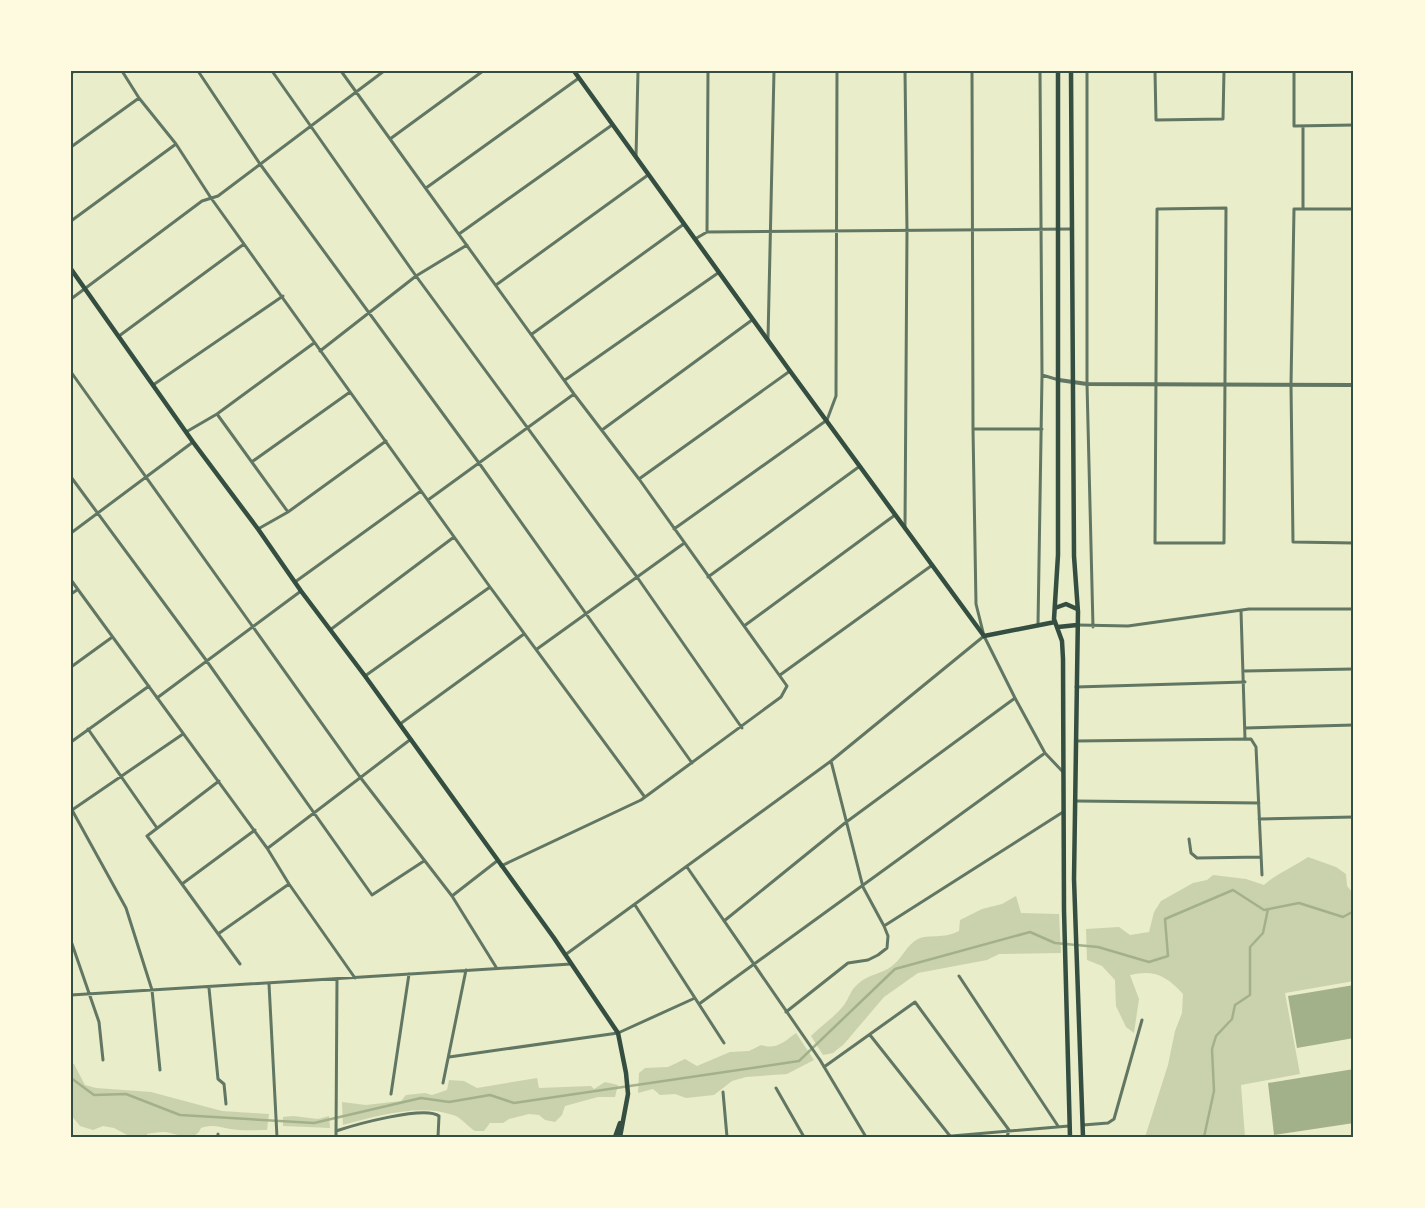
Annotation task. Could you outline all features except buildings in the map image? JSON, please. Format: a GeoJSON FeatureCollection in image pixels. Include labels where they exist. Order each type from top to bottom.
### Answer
{"type":"FeatureCollection","features":[{"type":"Feature","properties":{"kind":"main road"},"geometry":{"type":"LineString","coordinates":[[574,71],[752,320],[984,636],[1055,622]]}},
{"type":"Feature","properties":{"kind":"main road"},"geometry":{"type":"LineString","coordinates":[[1058,71],[1058,555],[1055,622],[1058,627],[1063,658],[1065,965],[1070,1137]]}},
{"type":"Feature","properties":{"kind":"main road"},"geometry":{"type":"LineString","coordinates":[[1071,71],[1070,229],[1074,556],[1077,609],[1076,966],[1082,1137]]}},
{"type":"Feature","properties":{"kind":"main road"},"geometry":{"type":"LineString","coordinates":[[71,269],[193,442],[400,724],[565,955],[618,1033],[628,1094],[620,1137]]}},
{"type":"Feature","properties":{"kind":"main road"},"geometry":{"type":"LineString","coordinates":[[1055,608],[1066,604],[1077,609]]}},
{"type":"Feature","properties":{"kind":"main road"},"geometry":{"type":"LineString","coordinates":[[1058,627],[1077,625]]}},
{"type":"Feature","properties":{"kind":"main road"},"geometry":{"type":"LineString","coordinates":[[615,1137],[623,1115]]}},
{"type":"Feature","properties":{"kind":"street"},"geometry":{"type":"LineString","coordinates":[[122,71],[139,98],[176,144],[211,198],[283,296],[314,343],[524,634],[537,649],[644,796]]}},
{"type":"Feature","properties":{"kind":"street"},"geometry":{"type":"LineString","coordinates":[[198,71],[260,164],[478,463],[692,763]]}},
{"type":"Feature","properties":{"kind":"street"},"geometry":{"type":"LineString","coordinates":[[272,71],[416,276],[637,577],[742,728]]}},
{"type":"Feature","properties":{"kind":"street"},"geometry":{"type":"LineString","coordinates":[[341,71],[574,394],[639,479],[683,544],[787,686],[781,697],[742,728],[644,796],[641,800],[501,866]]}},
{"type":"Feature","properties":{"kind":"street"},"geometry":{"type":"LineString","coordinates":[[71,299],[202,201],[211,198],[260,164],[384,71]]}},
{"type":"Feature","properties":{"kind":"street"},"geometry":{"type":"LineString","coordinates":[[390,139],[483,71]]}},
{"type":"Feature","properties":{"kind":"street"},"geometry":{"type":"LineString","coordinates":[[636,158],[638,71]]}},
{"type":"Feature","properties":{"kind":"street"},"geometry":{"type":"LineString","coordinates":[[707,232],[708,71]]}},
{"type":"Feature","properties":{"kind":"street"},"geometry":{"type":"LineString","coordinates":[[768,340],[774,71]]}},
{"type":"Feature","properties":{"kind":"street"},"geometry":{"type":"LineString","coordinates":[[674,529],[827,420],[836,396],[837,71]]}},
{"type":"Feature","properties":{"kind":"street"},"geometry":{"type":"LineString","coordinates":[[905,71],[907,231],[905,528]]}},
{"type":"Feature","properties":{"kind":"street"},"geometry":{"type":"LineString","coordinates":[[972,71],[973,429],[976,604],[984,636],[1015,698],[1045,753],[1064,773]]}},
{"type":"Feature","properties":{"kind":"street"},"geometry":{"type":"LineString","coordinates":[[1038,626],[1042,429],[1040,71]]}},
{"type":"Feature","properties":{"kind":"street"},"geometry":{"type":"LineString","coordinates":[[1087,71],[1087,384],[1093,627]]}},
{"type":"Feature","properties":{"kind":"street"},"geometry":{"type":"LineString","coordinates":[[1155,71],[1156,120],[1223,119],[1224,71]]}},
{"type":"Feature","properties":{"kind":"street"},"geometry":{"type":"LineString","coordinates":[[1294,71],[1294,126],[1354,125]]}},
{"type":"Feature","properties":{"kind":"street"},"geometry":{"type":"LineString","coordinates":[[426,188],[579,78]]}},
{"type":"Feature","properties":{"kind":"street"},"geometry":{"type":"LineString","coordinates":[[71,147],[139,98]]}},
{"type":"Feature","properties":{"kind":"street"},"geometry":{"type":"LineString","coordinates":[[459,234],[612,125]]}},
{"type":"Feature","properties":{"kind":"street"},"geometry":{"type":"LineString","coordinates":[[1303,126],[1303,209]]}},
{"type":"Feature","properties":{"kind":"street"},"geometry":{"type":"LineString","coordinates":[[71,221],[176,144]]}},
{"type":"Feature","properties":{"kind":"street"},"geometry":{"type":"LineString","coordinates":[[496,285],[648,175]]}},
{"type":"Feature","properties":{"kind":"street"},"geometry":{"type":"LineString","coordinates":[[1226,208],[1224,543],[1155,544],[1156,385],[1157,209],[1226,208]]}},
{"type":"Feature","properties":{"kind":"street"},"geometry":{"type":"LineString","coordinates":[[1354,209],[1294,209],[1291,385],[1293,542],[1354,543]]}},
{"type":"Feature","properties":{"kind":"street"},"geometry":{"type":"LineString","coordinates":[[532,334],[684,224]]}},
{"type":"Feature","properties":{"kind":"street"},"geometry":{"type":"LineString","coordinates":[[695,239],[707,232],[770,230],[1070,229]]}},
{"type":"Feature","properties":{"kind":"street"},"geometry":{"type":"LineString","coordinates":[[119,336],[244,244]]}},
{"type":"Feature","properties":{"kind":"street"},"geometry":{"type":"LineString","coordinates":[[320,350],[416,276],[467,245]]}},
{"type":"Feature","properties":{"kind":"street"},"geometry":{"type":"LineString","coordinates":[[565,380],[718,273]]}},
{"type":"Feature","properties":{"kind":"street"},"geometry":{"type":"LineString","coordinates":[[154,385],[283,296]]}},
{"type":"Feature","properties":{"kind":"street"},"geometry":{"type":"LineString","coordinates":[[602,430],[752,320]]}},
{"type":"Feature","properties":{"kind":"street"},"geometry":{"type":"LineString","coordinates":[[186,432],[217,414],[314,343]]}},
{"type":"Feature","properties":{"kind":"street"},"geometry":{"type":"LineString","coordinates":[[639,479],[790,371]]}},
{"type":"Feature","properties":{"kind":"street"},"geometry":{"type":"LineString","coordinates":[[71,372],[360,777],[452,896],[496,967]]}},
{"type":"Feature","properties":{"kind":"street"},"geometry":{"type":"LineString","coordinates":[[1042,375],[1072,383],[1087,384],[1354,385]]}},
{"type":"Feature","properties":{"kind":"street"},"geometry":{"type":"LineString","coordinates":[[253,461],[350,392]]}},
{"type":"Feature","properties":{"kind":"street"},"geometry":{"type":"LineString","coordinates":[[428,500],[574,394]]}},
{"type":"Feature","properties":{"kind":"street"},"geometry":{"type":"LineString","coordinates":[[217,414],[253,461],[288,512]]}},
{"type":"Feature","properties":{"kind":"street"},"geometry":{"type":"LineString","coordinates":[[973,429],[1042,429]]}},
{"type":"Feature","properties":{"kind":"street"},"geometry":{"type":"LineString","coordinates":[[258,529],[288,512],[386,441]]}},
{"type":"Feature","properties":{"kind":"street"},"geometry":{"type":"LineString","coordinates":[[71,533],[98,515],[146,475],[193,442]]}},
{"type":"Feature","properties":{"kind":"street"},"geometry":{"type":"LineString","coordinates":[[708,577],[860,466]]}},
{"type":"Feature","properties":{"kind":"street"},"geometry":{"type":"LineString","coordinates":[[71,477],[206,660],[372,895],[424,861]]}},
{"type":"Feature","properties":{"kind":"street"},"geometry":{"type":"LineString","coordinates":[[295,582],[421,491]]}},
{"type":"Feature","properties":{"kind":"street"},"geometry":{"type":"LineString","coordinates":[[744,626],[895,515]]}},
{"type":"Feature","properties":{"kind":"street"},"geometry":{"type":"LineString","coordinates":[[330,630],[454,537]]}},
{"type":"Feature","properties":{"kind":"street"},"geometry":{"type":"LineString","coordinates":[[537,649],[683,544]]}},
{"type":"Feature","properties":{"kind":"street"},"geometry":{"type":"LineString","coordinates":[[780,675],[931,566]]}},
{"type":"Feature","properties":{"kind":"street"},"geometry":{"type":"LineString","coordinates":[[71,580],[255,830],[289,884],[355,978]]}},
{"type":"Feature","properties":{"kind":"street"},"geometry":{"type":"LineString","coordinates":[[365,676],[490,586]]}},
{"type":"Feature","properties":{"kind":"street"},"geometry":{"type":"LineString","coordinates":[[71,594],[77,590]]}},
{"type":"Feature","properties":{"kind":"street"},"geometry":{"type":"LineString","coordinates":[[157,698],[301,591]]}},
{"type":"Feature","properties":{"kind":"street"},"geometry":{"type":"LineString","coordinates":[[1077,625],[1093,627],[1128,626],[1241,611],[1354,609]]}},
{"type":"Feature","properties":{"kind":"street"},"geometry":{"type":"LineString","coordinates":[[1241,611],[1245,670],[1245,739]]}},
{"type":"Feature","properties":{"kind":"street"},"geometry":{"type":"LineString","coordinates":[[400,724],[524,634]]}},
{"type":"Feature","properties":{"kind":"street"},"geometry":{"type":"LineString","coordinates":[[565,955],[831,761],[984,636]]}},
{"type":"Feature","properties":{"kind":"street"},"geometry":{"type":"LineString","coordinates":[[71,667],[112,638]]}},
{"type":"Feature","properties":{"kind":"street"},"geometry":{"type":"LineString","coordinates":[[1245,670],[1354,669]]}},
{"type":"Feature","properties":{"kind":"street"},"geometry":{"type":"LineString","coordinates":[[1076,687],[1245,682]]}},
{"type":"Feature","properties":{"kind":"street"},"geometry":{"type":"LineString","coordinates":[[71,742],[149,686]]}},
{"type":"Feature","properties":{"kind":"street"},"geometry":{"type":"LineString","coordinates":[[724,920],[845,823],[1015,698]]}},
{"type":"Feature","properties":{"kind":"street"},"geometry":{"type":"LineString","coordinates":[[1245,728],[1354,725]]}},
{"type":"Feature","properties":{"kind":"street"},"geometry":{"type":"LineString","coordinates":[[88,730],[157,828]]}},
{"type":"Feature","properties":{"kind":"street"},"geometry":{"type":"LineString","coordinates":[[160,1070],[152,990],[126,908],[72,810],[183,734]]}},
{"type":"Feature","properties":{"kind":"street"},"geometry":{"type":"LineString","coordinates":[[267,848],[410,739]]}},
{"type":"Feature","properties":{"kind":"street"},"geometry":{"type":"LineString","coordinates":[[1076,741],[1250,739],[1256,747],[1262,875]]}},
{"type":"Feature","properties":{"kind":"street"},"geometry":{"type":"LineString","coordinates":[[700,1004],[1045,753]]}},
{"type":"Feature","properties":{"kind":"street"},"geometry":{"type":"LineString","coordinates":[[786,1012],[848,963],[868,960],[878,956],[887,948],[888,936],[863,887],[845,823],[831,761]]}},
{"type":"Feature","properties":{"kind":"street"},"geometry":{"type":"LineString","coordinates":[[219,781],[147,836],[240,964]]}},
{"type":"Feature","properties":{"kind":"street"},"geometry":{"type":"LineString","coordinates":[[1076,801],[1259,803]]}},
{"type":"Feature","properties":{"kind":"street"},"geometry":{"type":"LineString","coordinates":[[884,926],[1064,812]]}},
{"type":"Feature","properties":{"kind":"street"},"geometry":{"type":"LineString","coordinates":[[1259,819],[1354,818]]}},
{"type":"Feature","properties":{"kind":"street"},"geometry":{"type":"LineString","coordinates":[[182,884],[255,830]]}},
{"type":"Feature","properties":{"kind":"street"},"geometry":{"type":"LineString","coordinates":[[1189,839],[1191,853],[1197,858],[1261,857]]}},
{"type":"Feature","properties":{"kind":"street"},"geometry":{"type":"LineString","coordinates":[[452,896],[497,861]]}},
{"type":"Feature","properties":{"kind":"street"},"geometry":{"type":"LineString","coordinates":[[688,867],[807,1040],[866,1137]]}},
{"type":"Feature","properties":{"kind":"street"},"geometry":{"type":"LineString","coordinates":[[218,934],[289,884]]}},
{"type":"Feature","properties":{"kind":"street"},"geometry":{"type":"LineString","coordinates":[[635,905],[724,1043]]}},
{"type":"Feature","properties":{"kind":"street"},"geometry":{"type":"LineString","coordinates":[[71,942],[92,995],[99,1022],[103,1060]]}},
{"type":"Feature","properties":{"kind":"street"},"geometry":{"type":"LineString","coordinates":[[71,995],[209,988],[496,967],[571,964]]}},
{"type":"Feature","properties":{"kind":"street"},"geometry":{"type":"LineString","coordinates":[[443,1083],[466,970]]}},
{"type":"Feature","properties":{"kind":"street"},"geometry":{"type":"LineString","coordinates":[[391,1094],[409,974]]}},
{"type":"Feature","properties":{"kind":"street"},"geometry":{"type":"LineString","coordinates":[[959,976],[1058,1126]]}},
{"type":"Feature","properties":{"kind":"street"},"geometry":{"type":"LineString","coordinates":[[336,1137],[337,979]]}},
{"type":"Feature","properties":{"kind":"street"},"geometry":{"type":"LineString","coordinates":[[268,984],[277,1137]]}},
{"type":"Feature","properties":{"kind":"street"},"geometry":{"type":"LineString","coordinates":[[209,988],[218,1080],[224,1084],[226,1104]]}},
{"type":"Feature","properties":{"kind":"street"},"geometry":{"type":"LineString","coordinates":[[449,1057],[618,1033],[696,998]]}},
{"type":"Feature","properties":{"kind":"street"},"geometry":{"type":"LineString","coordinates":[[824,1067],[915,1002],[1008,1130],[1007,1137]]}},
{"type":"Feature","properties":{"kind":"street"},"geometry":{"type":"LineString","coordinates":[[1082,1125],[1108,1123],[1114,1119],[1142,1020]]}},
{"type":"Feature","properties":{"kind":"street"},"geometry":{"type":"LineString","coordinates":[[870,1034],[950,1136]]}},
{"type":"Feature","properties":{"kind":"street"},"geometry":{"type":"LineString","coordinates":[[776,1088],[804,1137]]}},
{"type":"Feature","properties":{"kind":"street"},"geometry":{"type":"LineString","coordinates":[[723,1092],[727,1137]]}},
{"type":"Feature","properties":{"kind":"street"},"geometry":{"type":"LineString","coordinates":[[336,1131],[392,1116],[428,1112],[439,1116],[438,1137]]}},
{"type":"Feature","properties":{"kind":"street"},"geometry":{"type":"LineString","coordinates":[[940,1137],[1069,1126]]}},
{"type":"Feature","properties":{"kind":"shaded area"},"geometry":{"type":"Polygon","coordinates":[[[1308,857],[1336,867],[1346,874],[1347,886],[1354,894],[1354,981],[1285,993],[1300,1074],[1241,1085],[1245,1137],[1145,1137],[1168,1065],[1175,1031],[1182,1013],[1183,994],[1166,978],[1146,973],[1130,975],[1139,999],[1134,1033],[1126,1027],[1116,1006],[1115,980],[1102,966],[1087,960],[1086,929],[1119,927],[1130,935],[1149,932],[1154,912],[1161,901],[1193,883],[1207,880],[1213,875],[1246,879],[1264,885],[1308,857]]]}},
{"type":"Feature","properties":{"kind":"shaded area"},"geometry":{"type":"Polygon","coordinates":[[[1016,896],[1021,913],[1059,914],[1061,953],[999,954],[987,960],[918,973],[884,997],[844,1044],[833,1053],[823,1055],[811,1036],[841,1009],[859,983],[892,966],[910,945],[918,939],[948,935],[959,931],[960,920],[982,909],[1002,904],[1016,896]]]}},
{"type":"Feature","properties":{"kind":"shaded area"},"geometry":{"type":"Polygon","coordinates":[[[1354,985],[1354,1038],[1297,1048],[1288,996],[1354,985]]]}},
{"type":"Feature","properties":{"kind":"shaded area"},"geometry":{"type":"Polygon","coordinates":[[[796,1033],[814,1060],[787,1074],[746,1077],[732,1081],[714,1095],[686,1098],[675,1094],[660,1095],[653,1089],[638,1093],[639,1073],[645,1068],[668,1067],[685,1059],[697,1066],[730,1052],[749,1051],[761,1045],[776,1046],[796,1033]]]}},
{"type":"Feature","properties":{"kind":"shaded area"},"geometry":{"type":"Polygon","coordinates":[[[71,1064],[74,1064],[85,1085],[96,1088],[151,1092],[222,1111],[269,1114],[267,1130],[239,1130],[209,1126],[201,1128],[198,1133],[190,1137],[164,1132],[147,1134],[147,1137],[131,1137],[114,1128],[103,1126],[93,1130],[80,1126],[71,1115],[71,1064]]]}},
{"type":"Feature","properties":{"kind":"shaded area"},"geometry":{"type":"Polygon","coordinates":[[[1354,1069],[1354,1123],[1274,1135],[1268,1083],[1354,1069]]]}},
{"type":"Feature","properties":{"kind":"shaded area"},"geometry":{"type":"Polygon","coordinates":[[[537,1078],[539,1088],[591,1086],[594,1089],[605,1082],[618,1085],[615,1097],[598,1097],[565,1106],[562,1115],[555,1122],[545,1120],[539,1115],[529,1114],[509,1119],[503,1123],[490,1123],[484,1131],[475,1131],[456,1116],[427,1110],[398,1112],[343,1125],[342,1102],[366,1105],[401,1101],[406,1095],[425,1093],[432,1095],[447,1090],[449,1080],[464,1081],[477,1088],[537,1078]]]}},
{"type":"Feature","properties":{"kind":"shaded area"},"geometry":{"type":"Polygon","coordinates":[[[293,1116],[318,1119],[329,1116],[330,1128],[283,1126],[283,1117],[293,1116]]]}},
{"type":"Feature","properties":{"kind":"waterway"},"geometry":{"type":"LineString","coordinates":[[71,1078],[94,1095],[126,1094],[180,1115],[314,1123],[421,1098],[449,1102],[490,1095],[514,1103],[799,1061],[895,969],[1030,932],[1055,943],[1098,947],[1149,962],[1168,956],[1165,919],[1233,890],[1264,910],[1299,903],[1343,917],[1354,911]]}},
{"type":"Feature","properties":{"kind":"waterway"},"geometry":{"type":"LineString","coordinates":[[1204,1137],[1214,1091],[1212,1049],[1216,1036],[1232,1019],[1235,1005],[1250,995],[1250,947],[1263,933],[1268,909]]}}]}
